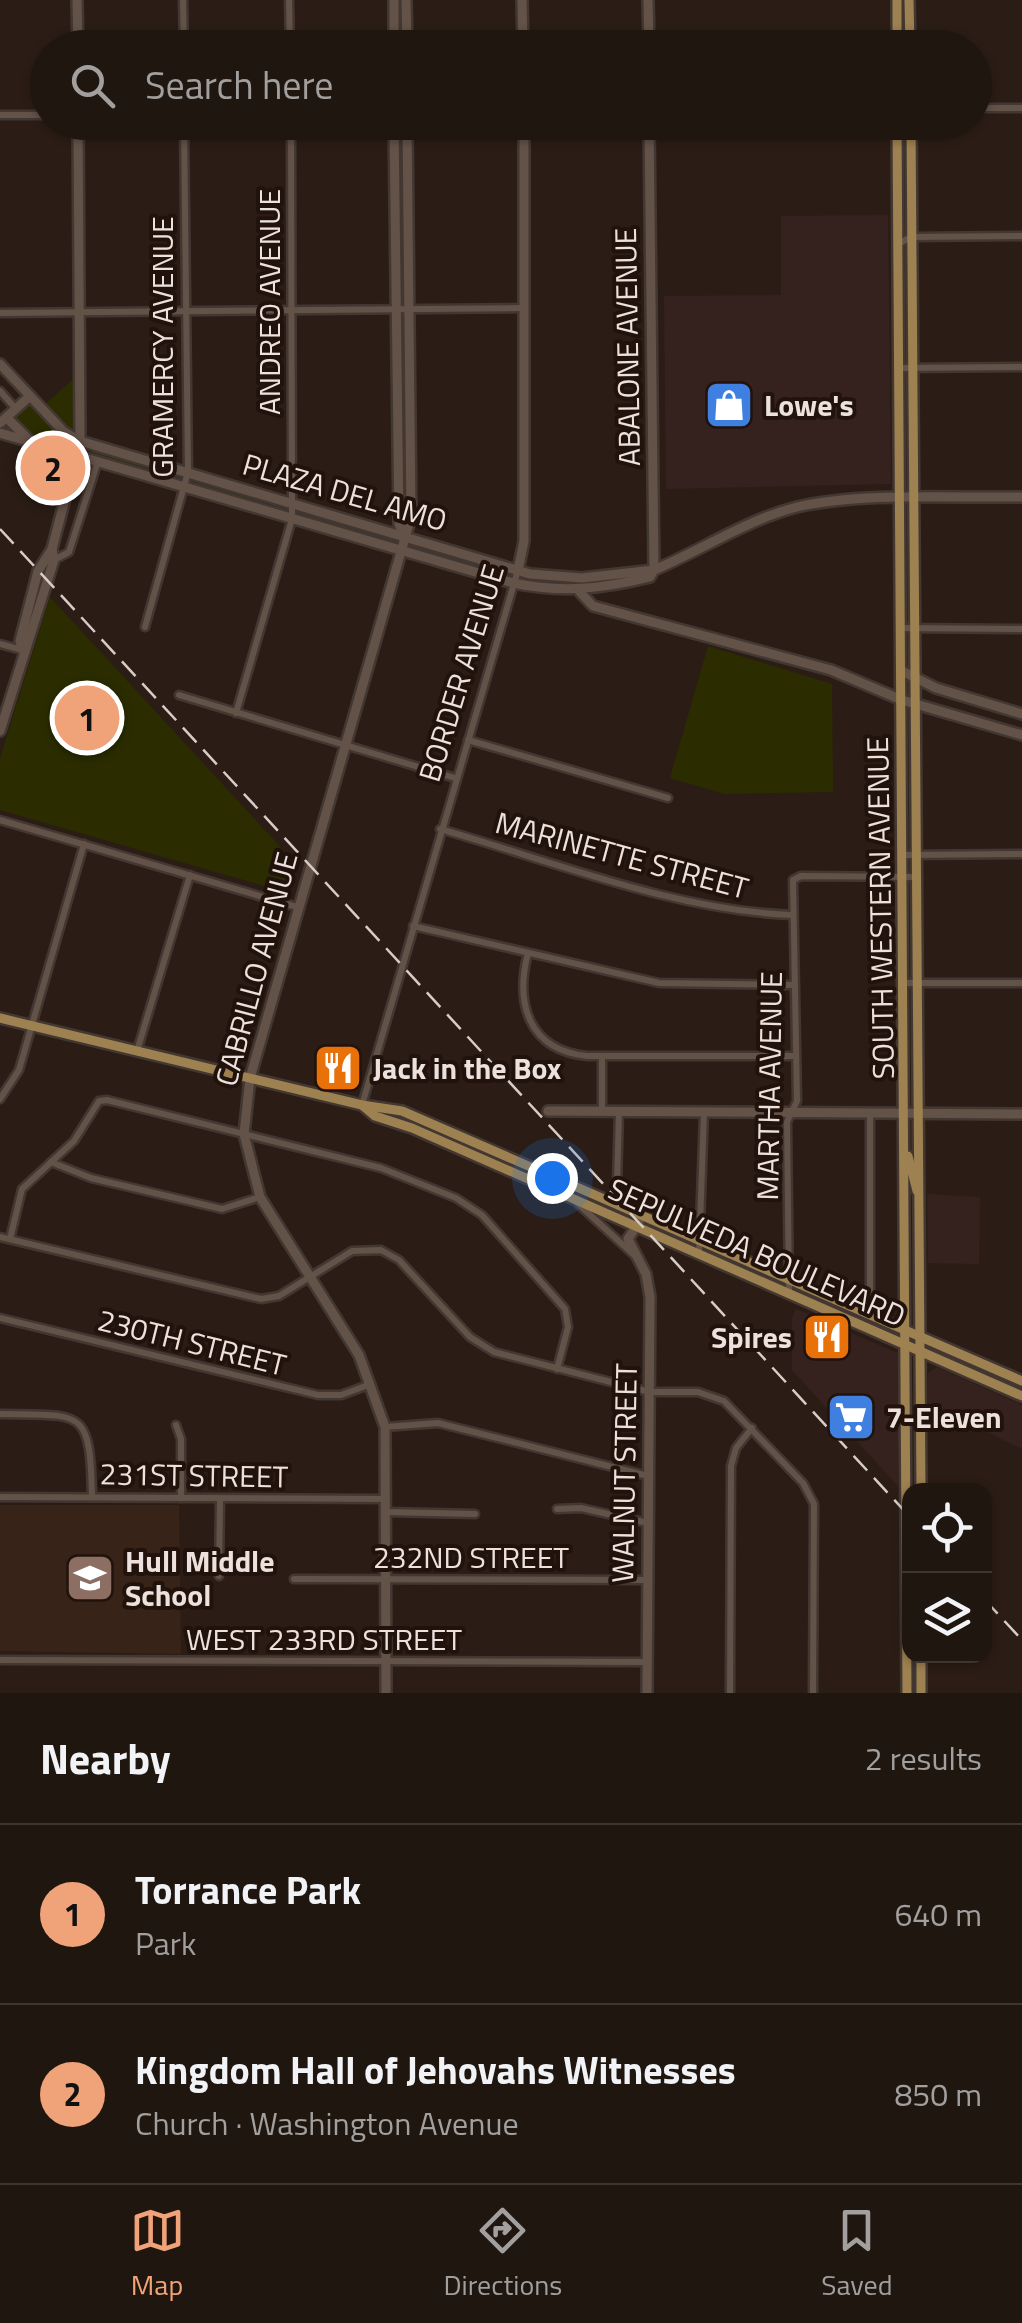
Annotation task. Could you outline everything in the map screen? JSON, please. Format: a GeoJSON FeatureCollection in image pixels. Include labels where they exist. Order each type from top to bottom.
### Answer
{"type":"FeatureCollection","features":[{"type":"Feature","properties":{"kind":"main road"},"geometry":{"type":"LineString","coordinates":[[897,0],[897,30]]}},
{"type":"Feature","properties":{"kind":"main road"},"geometry":{"type":"LineString","coordinates":[[910,0],[910,30]]}},
{"type":"Feature","properties":{"kind":"main road","name":"SOUTH WESTERN AVENUE"},"geometry":{"type":"LineString","coordinates":[[897,140],[908,1693]]}},
{"type":"Feature","properties":{"kind":"main road","name":"SOUTH WESTERN AVENUE"},"geometry":{"type":"LineString","coordinates":[[911,140],[921,1483]]}},
{"type":"Feature","properties":{"kind":"main road","name":"SEPULVEDA BOULEVARD"},"geometry":{"type":"LineString","coordinates":[[0,1018],[362,1106],[402,1111],[478,1142],[698,1252],[1022,1396]]}},
{"type":"Feature","properties":{"kind":"main road","name":"SEPULVEDA BOULEVARD"},"geometry":{"type":"LineString","coordinates":[[362,1106],[375,1116],[572,1198],[700,1239],[1022,1381]]}},
{"type":"Feature","properties":{"kind":"main road"},"geometry":{"type":"LineString","coordinates":[[472,1154],[478,1142]]}},
{"type":"Feature","properties":{"kind":"main road"},"geometry":{"type":"LineString","coordinates":[[907,1154],[913,1166],[913,1188],[920,1192]]}},
{"type":"Feature","properties":{"kind":"main road"},"geometry":{"type":"LineString","coordinates":[[921,1663],[921,1693]]}},
{"type":"Feature","properties":{"kind":"street"},"geometry":{"type":"LineString","coordinates":[[77,0],[78,30]]}},
{"type":"Feature","properties":{"kind":"street"},"geometry":{"type":"LineString","coordinates":[[183,0],[184,30]]}},
{"type":"Feature","properties":{"kind":"street"},"geometry":{"type":"LineString","coordinates":[[289,0],[290,30]]}},
{"type":"Feature","properties":{"kind":"street"},"geometry":{"type":"LineString","coordinates":[[394,0],[394,30]]}},
{"type":"Feature","properties":{"kind":"street"},"geometry":{"type":"LineString","coordinates":[[406,0],[407,30]]}},
{"type":"Feature","properties":{"kind":"street"},"geometry":{"type":"LineString","coordinates":[[522,0],[523,30]]}},
{"type":"Feature","properties":{"kind":"street"},"geometry":{"type":"LineString","coordinates":[[648,0],[649,30]]}},
{"type":"Feature","properties":{"kind":"street"},"geometry":{"type":"LineString","coordinates":[[992,108],[1022,108]]}},
{"type":"Feature","properties":{"kind":"street"},"geometry":{"type":"LineString","coordinates":[[0,115],[30,115]]}},
{"type":"Feature","properties":{"kind":"street"},"geometry":{"type":"LineString","coordinates":[[0,731],[23,651],[20,641],[38,571],[53,554],[80,442],[78,140]]}},
{"type":"Feature","properties":{"kind":"street","name":"GRAMERCY AVENUE"},"geometry":{"type":"LineString","coordinates":[[145,627],[188,472],[184,140]]}},
{"type":"Feature","properties":{"kind":"street","name":"ANDREO AVENUE"},"geometry":{"type":"LineString","coordinates":[[236,713],[292,519],[291,140]]}},
{"type":"Feature","properties":{"kind":"street","name":"CABRILLO AVENUE"},"geometry":{"type":"LineString","coordinates":[[394,140],[398,524],[403,534]]}},
{"type":"Feature","properties":{"kind":"street","name":"CABRILLO AVENUE"},"geometry":{"type":"LineString","coordinates":[[386,1693],[385,1427],[372,1383],[260,1197],[244,1134],[250,1078],[402,550],[403,534],[412,516],[407,140]]}},
{"type":"Feature","properties":{"kind":"street","name":"BORDER AVENUE"},"geometry":{"type":"LineString","coordinates":[[362,1106],[524,541],[524,140]]}},
{"type":"Feature","properties":{"kind":"street","name":"ABALONE AVENUE"},"geometry":{"type":"LineString","coordinates":[[649,140],[654,570]]}},
{"type":"Feature","properties":{"kind":"street"},"geometry":{"type":"LineString","coordinates":[[898,244],[911,237],[1022,236]]}},
{"type":"Feature","properties":{"kind":"street"},"geometry":{"type":"LineString","coordinates":[[0,313],[524,308]]}},
{"type":"Feature","properties":{"kind":"street","name":"PLAZA DEL AMO"},"geometry":{"type":"LineString","coordinates":[[0,364],[64,432],[80,442],[518,570],[582,578],[654,570]]}},
{"type":"Feature","properties":{"kind":"street"},"geometry":{"type":"LineString","coordinates":[[900,368],[1022,367]]}},
{"type":"Feature","properties":{"kind":"street"},"geometry":{"type":"LineString","coordinates":[[0,391],[16,410]]}},
{"type":"Feature","properties":{"kind":"street"},"geometry":{"type":"LineString","coordinates":[[30,396],[3,421],[31,442]]}},
{"type":"Feature","properties":{"kind":"street","name":"PLAZA DEL AMO"},"geometry":{"type":"LineString","coordinates":[[0,433],[513,583],[579,591],[650,577],[654,570]]}},
{"type":"Feature","properties":{"kind":"street"},"geometry":{"type":"LineString","coordinates":[[53,554],[69,552],[98,460]]}},
{"type":"Feature","properties":{"kind":"street"},"geometry":{"type":"LineString","coordinates":[[654,570],[753,522],[796,508],[1022,497]]}},
{"type":"Feature","properties":{"kind":"street"},"geometry":{"type":"LineString","coordinates":[[604,588],[602,596],[610,609]]}},
{"type":"Feature","properties":{"kind":"street","name":"PLAZA DEL AMO"},"geometry":{"type":"LineString","coordinates":[[579,591],[593,606],[831,670],[902,700],[1022,735]]}},
{"type":"Feature","properties":{"kind":"street"},"geometry":{"type":"LineString","coordinates":[[902,628],[1022,629]]}},
{"type":"Feature","properties":{"kind":"street"},"geometry":{"type":"LineString","coordinates":[[0,644],[23,651]]}},
{"type":"Feature","properties":{"kind":"street"},"geometry":{"type":"LineString","coordinates":[[902,672],[1022,714]]}},
{"type":"Feature","properties":{"kind":"street"},"geometry":{"type":"LineString","coordinates":[[178,695],[455,778]]}},
{"type":"Feature","properties":{"kind":"street"},"geometry":{"type":"LineString","coordinates":[[468,740],[668,798]]}},
{"type":"Feature","properties":{"kind":"street"},"geometry":{"type":"LineString","coordinates":[[0,820],[297,907]]}},
{"type":"Feature","properties":{"kind":"street","name":"MARINETTE STREET"},"geometry":{"type":"LineString","coordinates":[[440,829],[702,904],[793,915]]}},
{"type":"Feature","properties":{"kind":"street"},"geometry":{"type":"LineString","coordinates":[[0,1099],[19,1070],[84,844]]}},
{"type":"Feature","properties":{"kind":"street"},"geometry":{"type":"LineString","coordinates":[[905,855],[1022,854]]}},
{"type":"Feature","properties":{"kind":"street"},"geometry":{"type":"LineString","coordinates":[[138,1051],[190,875]]}},
{"type":"Feature","properties":{"kind":"street","name":"MARTHA AVENUE"},"geometry":{"type":"LineString","coordinates":[[790,1293],[787,1122],[796,1102],[792,880],[800,876],[905,877]]}},
{"type":"Feature","properties":{"kind":"street"},"geometry":{"type":"LineString","coordinates":[[905,877],[918,877]]}},
{"type":"Feature","properties":{"kind":"street"},"geometry":{"type":"LineString","coordinates":[[413,926],[659,983],[794,985]]}},
{"type":"Feature","properties":{"kind":"street"},"geometry":{"type":"LineString","coordinates":[[528,952],[522,1000],[536,1033],[565,1052],[602,1056],[796,1056]]}},
{"type":"Feature","properties":{"kind":"street"},"geometry":{"type":"LineString","coordinates":[[906,983],[1022,983]]}},
{"type":"Feature","properties":{"kind":"street"},"geometry":{"type":"LineString","coordinates":[[602,1056],[602,1110]]}},
{"type":"Feature","properties":{"kind":"street"},"geometry":{"type":"LineString","coordinates":[[10,1240],[22,1189],[74,1141],[103,1100],[381,1168],[474,1208],[565,1309],[568,1328],[556,1369]]}},
{"type":"Feature","properties":{"kind":"street"},"geometry":{"type":"LineString","coordinates":[[616,1184],[619,1110]]}},
{"type":"Feature","properties":{"kind":"street"},"geometry":{"type":"LineString","coordinates":[[548,1111],[1022,1114]]}},
{"type":"Feature","properties":{"kind":"street"},"geometry":{"type":"LineString","coordinates":[[698,1252],[704,1111]]}},
{"type":"Feature","properties":{"kind":"street"},"geometry":{"type":"LineString","coordinates":[[870,1112],[870,1314]]}},
{"type":"Feature","properties":{"kind":"street"},"geometry":{"type":"LineString","coordinates":[[50,1162],[91,1178],[222,1209],[260,1197]]}},
{"type":"Feature","properties":{"kind":"street"},"geometry":{"type":"LineString","coordinates":[[572,1198],[636,1256]]}},
{"type":"Feature","properties":{"kind":"street","name":"WALNUT STREET"},"geometry":{"type":"LineString","coordinates":[[640,1220],[628,1240],[649,1284],[648,1693]]}},
{"type":"Feature","properties":{"kind":"street"},"geometry":{"type":"LineString","coordinates":[[0,1237],[261,1299],[279,1296],[352,1250],[372,1248],[391,1253],[480,1344],[506,1357],[650,1392],[712,1395],[752,1428],[802,1484],[814,1504],[814,1693]]}},
{"type":"Feature","properties":{"kind":"street"},"geometry":{"type":"LineString","coordinates":[[846,1303],[863,1298],[870,1282]]}},
{"type":"Feature","properties":{"kind":"street","name":"230TH STREET"},"geometry":{"type":"LineString","coordinates":[[0,1318],[318,1395],[340,1395],[372,1383]]}},
{"type":"Feature","properties":{"kind":"street"},"geometry":{"type":"LineString","coordinates":[[0,1414],[64,1415],[83,1424],[91,1441],[92,1497]]}},
{"type":"Feature","properties":{"kind":"street"},"geometry":{"type":"LineString","coordinates":[[385,1427],[415,1421],[438,1423],[648,1476]]}},
{"type":"Feature","properties":{"kind":"street"},"geometry":{"type":"LineString","coordinates":[[176,1425],[181,1440],[180,1498]]}},
{"type":"Feature","properties":{"kind":"street"},"geometry":{"type":"LineString","coordinates":[[730,1693],[731,1466],[736,1448],[752,1428]]}},
{"type":"Feature","properties":{"kind":"street","name":"231ST STREET"},"geometry":{"type":"LineString","coordinates":[[0,1497],[387,1499]]}},
{"type":"Feature","properties":{"kind":"street"},"geometry":{"type":"LineString","coordinates":[[219,1576],[220,1499]]}},
{"type":"Feature","properties":{"kind":"street"},"geometry":{"type":"LineString","coordinates":[[557,1508],[581,1508],[648,1523]]}},
{"type":"Feature","properties":{"kind":"street"},"geometry":{"type":"LineString","coordinates":[[387,1512],[475,1514]]}},
{"type":"Feature","properties":{"kind":"street","name":"232ND STREET"},"geometry":{"type":"LineString","coordinates":[[294,1579],[648,1580]]}},
{"type":"Feature","properties":{"kind":"street","name":"WEST 233RD STREET"},"geometry":{"type":"LineString","coordinates":[[0,1660],[648,1662]]}},
{"type":"Feature","properties":{"kind":"shaded area"},"geometry":{"type":"Polygon","coordinates":[[[888,215],[891,484],[666,489],[664,296],[781,295],[781,216],[888,215]]]}},
{"type":"Feature","properties":{"kind":"shaded area"},"geometry":{"type":"Polygon","coordinates":[[[79,374],[79,440],[42,407],[79,374]]]}},
{"type":"Feature","properties":{"kind":"shaded area"},"geometry":{"type":"Polygon","coordinates":[[[29,403],[65,445],[35,438],[14,416],[29,403]]]}},
{"type":"Feature","properties":{"kind":"shaded area"},"geometry":{"type":"Polygon","coordinates":[[[92,449],[176,474],[178,476],[90,454],[92,449]]]}},
{"type":"Feature","properties":{"kind":"shaded area"},"geometry":{"type":"Polygon","coordinates":[[[197,480],[283,506],[285,508],[196,485],[197,480]]]}},
{"type":"Feature","properties":{"kind":"shaded area"},"geometry":{"type":"Polygon","coordinates":[[[303,511],[385,535],[389,540],[303,517],[303,511]]]}},
{"type":"Feature","properties":{"kind":"shaded area"},"geometry":{"type":"Polygon","coordinates":[[[419,545],[505,570],[505,575],[417,550],[419,545]]]}},
{"type":"Feature","properties":{"kind":"shaded area"},"geometry":{"type":"Polygon","coordinates":[[[50,597],[297,865],[289,893],[0,810],[0,758],[50,597]]]}},
{"type":"Feature","properties":{"kind":"shaded area"},"geometry":{"type":"Polygon","coordinates":[[[708,646],[832,684],[833,792],[725,794],[670,778],[708,646]]]}},
{"type":"Feature","properties":{"kind":"shaded area"},"geometry":{"type":"Polygon","coordinates":[[[927,1194],[980,1197],[979,1264],[928,1263],[927,1194]]]}},
{"type":"Feature","properties":{"kind":"shaded area"},"geometry":{"type":"Polygon","coordinates":[[[796,1309],[900,1354],[898,1486],[792,1370],[792,1318],[796,1309]]]}},
{"type":"Feature","properties":{"kind":"shaded area"},"geometry":{"type":"Polygon","coordinates":[[[937,1367],[1022,1405],[1022,1449],[928,1403],[928,1373],[937,1367]]]}},
{"type":"Feature","properties":{"kind":"shaded area","name":"Hull Middle School"},"geometry":{"type":"Polygon","coordinates":[[[0,1505],[179,1505],[181,1654],[0,1651],[0,1505]]]}},
{"type":"Feature","properties":{"kind":"railway"},"geometry":{"type":"LineString","coordinates":[[0,529],[902,1508]]}},
{"type":"Feature","properties":{"kind":"railway"},"geometry":{"type":"LineString","coordinates":[[992,1608],[1022,1640]]}},
{"type":"Feature","properties":{"kind":"place","name":"Lowe's"},"geometry":{"type":"Point","coordinates":[729,405]}},
{"type":"Feature","properties":{"kind":"place","name":"Kingdom Hall of Jehovahs Witnesses"},"geometry":{"type":"Point","coordinates":[53,468]}},
{"type":"Feature","properties":{"kind":"place","name":"Torrance Park"},"geometry":{"type":"Point","coordinates":[87,718]}},
{"type":"Feature","properties":{"kind":"place","name":"Jack in the Box"},"geometry":{"type":"Point","coordinates":[338,1068]}},
{"type":"Feature","properties":{"kind":"place","name":"Spires"},"geometry":{"type":"Point","coordinates":[827,1337]}},
{"type":"Feature","properties":{"kind":"place","name":"7-Eleven"},"geometry":{"type":"Point","coordinates":[851,1417]}},
{"type":"Feature","properties":{"kind":"place","name":"Hull Middle School"},"geometry":{"type":"Point","coordinates":[90,1578]}}]}
